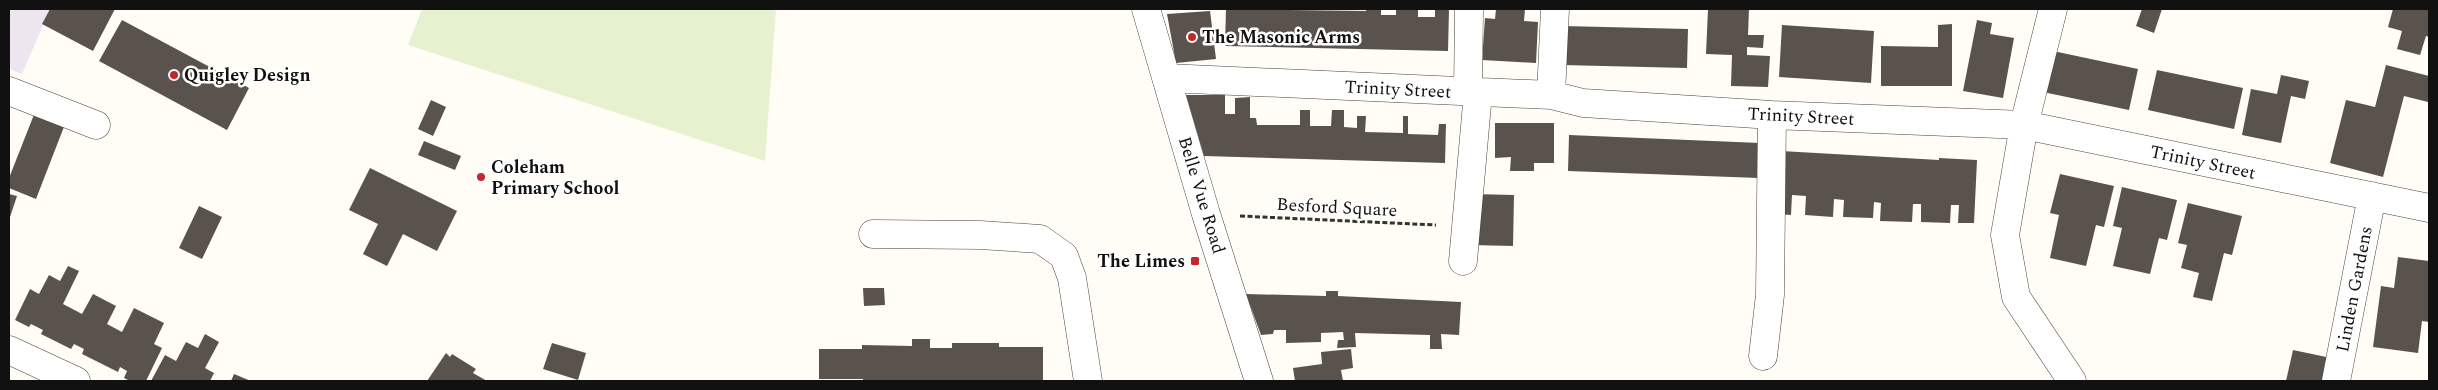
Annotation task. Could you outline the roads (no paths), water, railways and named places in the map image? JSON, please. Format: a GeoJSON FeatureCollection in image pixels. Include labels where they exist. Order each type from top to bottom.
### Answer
{"type":"FeatureCollection","features":[{"type":"Feature","properties":{"kind":"street","name":"Belle Vue Road"},"geometry":{"type":"LineString","coordinates":[[1146,9],[1206,214],[1259,381]]}},
{"type":"Feature","properties":{"kind":"street"},"geometry":{"type":"LineString","coordinates":[[1463,261],[1467,226],[1473,93],[1469,9]]}},
{"type":"Feature","properties":{"kind":"street"},"geometry":{"type":"LineString","coordinates":[[1551,95],[1554,9]]}},
{"type":"Feature","properties":{"kind":"street"},"geometry":{"type":"LineString","coordinates":[[2053,9],[2024,125],[2005,235],[2016,297],[2072,381]]}},
{"type":"Feature","properties":{"kind":"street","name":"Trinity Street"},"geometry":{"type":"LineString","coordinates":[[1167,78],[1551,95],[1583,103],[1772,115],[2024,125],[2429,208]]}},
{"type":"Feature","properties":{"kind":"street"},"geometry":{"type":"LineString","coordinates":[[9,91],[96,124]]}},
{"type":"Feature","properties":{"kind":"street"},"geometry":{"type":"LineString","coordinates":[[1763,356],[1770,296],[1772,115]]}},
{"type":"Feature","properties":{"kind":"street","name":"Linden Gardens"},"geometry":{"type":"LineString","coordinates":[[2336,381],[2372,196]]}},
{"type":"Feature","properties":{"kind":"street"},"geometry":{"type":"LineString","coordinates":[[873,234],[980,235],[1040,239],[1064,256],[1072,278],[1088,381]]}},
{"type":"Feature","properties":{"kind":"street"},"geometry":{"type":"LineString","coordinates":[[9,350],[76,381]]}},
{"type":"Feature","properties":{"kind":"place","name":"The Masonic Arms"},"geometry":{"type":"Point","coordinates":[1192,37]}},
{"type":"Feature","properties":{"kind":"place","name":"Quigley Design"},"geometry":{"type":"Point","coordinates":[174,75]}},
{"type":"Feature","properties":{"kind":"place","name":"Coleham Primary School"},"geometry":{"type":"Point","coordinates":[481,177]}},
{"type":"Feature","properties":{"kind":"place","name":"The Limes"},"geometry":{"type":"Point","coordinates":[1195,261]}}]}
